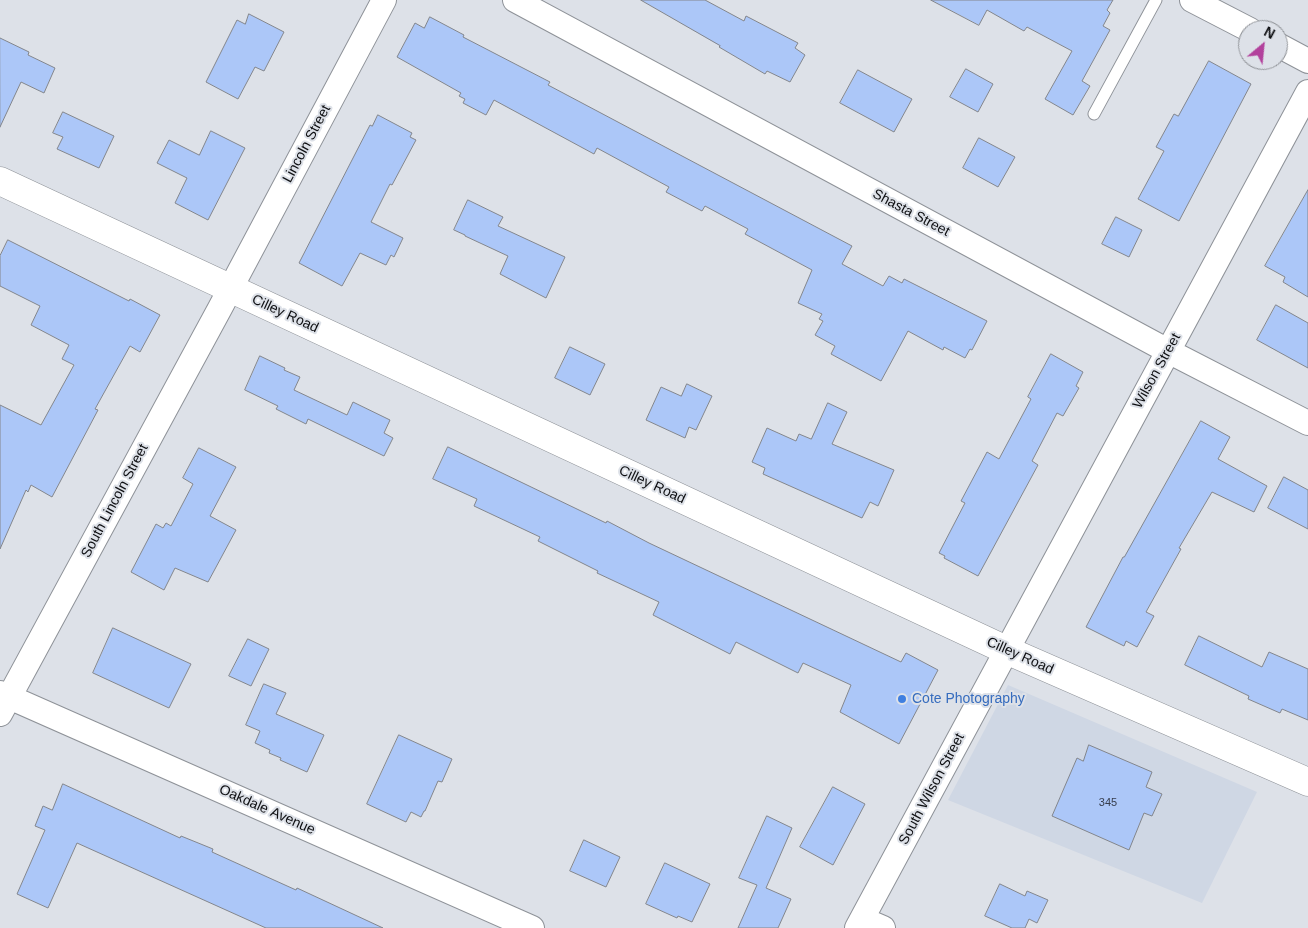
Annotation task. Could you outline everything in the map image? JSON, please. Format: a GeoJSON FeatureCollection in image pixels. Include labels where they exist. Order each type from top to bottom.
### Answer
{"type":"FeatureCollection","features":[{"type":"Feature","properties":{"kind":"street","name":"Lincoln Street"},"geometry":{"type":"LineString","coordinates":[[230,288],[384,0]]}},
{"type":"Feature","properties":{"kind":"street","name":"Shasta Street"},"geometry":{"type":"LineString","coordinates":[[515,0],[1168,351],[1308,423]]}},
{"type":"Feature","properties":{"kind":"street"},"geometry":{"type":"LineString","coordinates":[[1192,0],[1238,24]]}},
{"type":"Feature","properties":{"kind":"street"},"geometry":{"type":"LineString","coordinates":[[1288,50],[1308,61]]}},
{"type":"Feature","properties":{"kind":"street","name":"Wilson Street"},"geometry":{"type":"LineString","coordinates":[[1006,650],[1308,92]]}},
{"type":"Feature","properties":{"kind":"street","name":"Cilley Road"},"geometry":{"type":"LineString","coordinates":[[0,181],[1006,650],[1308,782]]}},
{"type":"Feature","properties":{"kind":"street","name":"South Lincoln Street"},"geometry":{"type":"LineString","coordinates":[[3,702],[230,288]]}},
{"type":"Feature","properties":{"kind":"street","name":"South Wilson Street"},"geometry":{"type":"LineString","coordinates":[[867,925],[1006,650]]}},
{"type":"Feature","properties":{"kind":"street","name":"Oakdale Avenue"},"geometry":{"type":"LineString","coordinates":[[3,702],[532,928]]}},
{"type":"Feature","properties":{"kind":"lane"},"geometry":{"type":"LineString","coordinates":[[1094,114],[1156,0]]}},
{"type":"Feature","properties":{"kind":"shaded area"},"geometry":{"type":"Polygon","coordinates":[[[1008,685],[1257,792],[1202,903],[948,800],[1008,685]]]}},
{"type":"Feature","properties":{"kind":"building"},"geometry":{"type":"Polygon","coordinates":[[[641,0],[705,0],[744,21],[746,16],[798,43],[795,48],[805,55],[790,82],[767,71],[765,74],[641,0]]]}},
{"type":"Feature","properties":{"kind":"building"},"geometry":{"type":"Polygon","coordinates":[[[931,0],[1113,0],[1107,10],[1110,13],[1103,26],[1110,30],[1082,81],[1090,86],[1073,115],[1045,99],[1072,51],[1027,27],[1024,31],[987,10],[979,25],[931,0]]]}},
{"type":"Feature","properties":{"kind":"building"},"geometry":{"type":"Polygon","coordinates":[[[249,14],[284,32],[264,71],[255,67],[238,99],[206,82],[237,20],[245,24],[249,14]]]}},
{"type":"Feature","properties":{"kind":"building"},"geometry":{"type":"Polygon","coordinates":[[[430,17],[464,35],[463,37],[550,82],[548,85],[852,246],[842,264],[883,286],[889,276],[902,283],[904,279],[987,321],[972,350],[970,349],[965,358],[944,347],[943,350],[908,331],[881,381],[831,354],[835,346],[815,335],[823,321],[819,319],[822,314],[798,303],[812,270],[745,234],[748,229],[705,206],[702,211],[666,192],[669,187],[597,148],[594,154],[494,100],[486,115],[463,103],[465,99],[459,96],[461,93],[397,57],[415,23],[424,28],[430,17]]]}},
{"type":"Feature","properties":{"kind":"building"},"geometry":{"type":"Polygon","coordinates":[[[0,38],[29,52],[28,55],[55,68],[44,93],[21,82],[0,127],[0,38]]]}},
{"type":"Feature","properties":{"kind":"building"},"geometry":{"type":"Polygon","coordinates":[[[1209,61],[1251,84],[1179,221],[1138,199],[1164,151],[1156,147],[1174,114],[1178,116],[1209,61]]]}},
{"type":"Feature","properties":{"kind":"building"},"geometry":{"type":"Polygon","coordinates":[[[966,69],[993,84],[978,112],[950,97],[966,69]]]}},
{"type":"Feature","properties":{"kind":"building"},"geometry":{"type":"Polygon","coordinates":[[[858,70],[912,99],[894,132],[840,103],[858,70]]]}},
{"type":"Feature","properties":{"kind":"building"},"geometry":{"type":"Polygon","coordinates":[[[63,112],[114,136],[99,168],[57,149],[63,137],[53,133],[63,112]]]}},
{"type":"Feature","properties":{"kind":"building"},"geometry":{"type":"Polygon","coordinates":[[[378,115],[412,133],[410,137],[416,140],[392,185],[390,184],[371,222],[403,238],[394,257],[391,255],[386,265],[360,253],[342,286],[299,263],[370,125],[372,126],[378,115]]]}},
{"type":"Feature","properties":{"kind":"building"},"geometry":{"type":"Polygon","coordinates":[[[211,131],[245,148],[208,220],[175,203],[187,178],[157,163],[169,140],[199,155],[211,131]]]}},
{"type":"Feature","properties":{"kind":"building"},"geometry":{"type":"Polygon","coordinates":[[[979,138],[1015,157],[998,187],[963,168],[979,138]]]}},
{"type":"Feature","properties":{"kind":"building"},"geometry":{"type":"Polygon","coordinates":[[[1308,190],[1308,297],[1283,282],[1285,277],[1265,266],[1308,190]]]}},
{"type":"Feature","properties":{"kind":"building"},"geometry":{"type":"Polygon","coordinates":[[[468,200],[503,217],[498,226],[565,257],[546,298],[500,274],[508,256],[454,230],[468,200]]]}},
{"type":"Feature","properties":{"kind":"building"},"geometry":{"type":"Polygon","coordinates":[[[1116,217],[1142,230],[1129,257],[1102,244],[1116,217]]]}},
{"type":"Feature","properties":{"kind":"building"},"geometry":{"type":"Polygon","coordinates":[[[8,240],[160,315],[140,352],[130,346],[95,409],[98,410],[52,497],[31,485],[28,492],[26,490],[0,549],[0,405],[41,425],[74,365],[62,359],[69,345],[31,325],[40,306],[0,286],[0,256],[8,240]]]}},
{"type":"Feature","properties":{"kind":"building"},"geometry":{"type":"Polygon","coordinates":[[[1276,305],[1308,323],[1308,368],[1257,340],[1276,305]]]}},
{"type":"Feature","properties":{"kind":"building"},"geometry":{"type":"Polygon","coordinates":[[[570,347],[605,364],[590,395],[555,378],[570,347]]]}},
{"type":"Feature","properties":{"kind":"building"},"geometry":{"type":"Polygon","coordinates":[[[1051,354],[1083,372],[1076,386],[1079,388],[1063,416],[1057,413],[1032,461],[1038,465],[978,576],[944,558],[945,556],[939,553],[965,503],[961,501],[987,452],[999,459],[1031,399],[1028,397],[1051,354]]]}},
{"type":"Feature","properties":{"kind":"building"},"geometry":{"type":"Polygon","coordinates":[[[260,356],[300,377],[294,390],[347,415],[353,402],[390,420],[384,433],[393,438],[384,456],[308,419],[306,424],[276,409],[278,406],[245,390],[260,356]]]}},
{"type":"Feature","properties":{"kind":"building"},"geometry":{"type":"Polygon","coordinates":[[[687,384],[712,396],[696,430],[689,427],[685,438],[646,420],[661,387],[681,396],[687,384]]]}},
{"type":"Feature","properties":{"kind":"building"},"geometry":{"type":"Polygon","coordinates":[[[828,403],[847,412],[832,444],[894,470],[878,506],[870,502],[862,518],[763,474],[765,468],[752,462],[767,428],[796,441],[799,434],[811,439],[828,403]]]}},
{"type":"Feature","properties":{"kind":"building"},"geometry":{"type":"Polygon","coordinates":[[[1201,421],[1230,437],[1218,459],[1267,486],[1254,512],[1212,492],[1179,548],[1181,549],[1146,612],[1154,616],[1137,647],[1126,641],[1124,646],[1086,627],[1123,557],[1201,421]]]}},
{"type":"Feature","properties":{"kind":"building"},"geometry":{"type":"Polygon","coordinates":[[[448,447],[901,662],[906,653],[938,670],[899,744],[840,712],[851,685],[803,663],[798,673],[736,642],[730,654],[653,615],[659,602],[597,573],[598,571],[538,541],[540,537],[474,506],[477,499],[433,479],[448,447]]]}},
{"type":"Feature","properties":{"kind":"building"},"geometry":{"type":"Polygon","coordinates":[[[199,448],[236,467],[210,516],[236,530],[208,582],[175,568],[164,590],[131,572],[156,524],[163,528],[166,523],[171,526],[193,484],[183,478],[199,448]]]}},
{"type":"Feature","properties":{"kind":"building"},"geometry":{"type":"Polygon","coordinates":[[[1284,477],[1308,490],[1308,529],[1268,508],[1284,477]]]}},
{"type":"Feature","properties":{"kind":"building"},"geometry":{"type":"Polygon","coordinates":[[[113,628],[191,664],[169,708],[93,673],[113,628]]]}},
{"type":"Feature","properties":{"kind":"building"},"geometry":{"type":"Polygon","coordinates":[[[1199,636],[1262,667],[1269,652],[1308,669],[1308,720],[1282,709],[1280,713],[1248,699],[1249,696],[1185,665],[1199,636]]]}},
{"type":"Feature","properties":{"kind":"building"},"geometry":{"type":"Polygon","coordinates":[[[248,639],[269,649],[251,686],[229,676],[248,639]]]}},
{"type":"Feature","properties":{"kind":"building"},"geometry":{"type":"Polygon","coordinates":[[[264,684],[286,693],[276,714],[324,735],[307,772],[280,760],[281,758],[269,753],[270,750],[255,743],[260,731],[246,725],[264,684]]]}},
{"type":"Feature","properties":{"kind":"building"},"geometry":{"type":"Polygon","coordinates":[[[399,735],[452,759],[442,782],[438,781],[421,817],[411,812],[406,822],[367,804],[399,735]]]}},
{"type":"Feature","properties":{"kind":"building"},"geometry":{"type":"Polygon","coordinates":[[[1089,745],[1152,772],[1146,787],[1162,794],[1152,816],[1144,813],[1129,850],[1052,816],[1077,758],[1083,761],[1089,745]]]}},
{"type":"Feature","properties":{"kind":"building"},"geometry":{"type":"Polygon","coordinates":[[[63,784],[180,838],[181,836],[213,849],[212,852],[296,890],[297,888],[383,928],[266,928],[77,843],[48,908],[17,894],[45,830],[35,826],[43,806],[52,810],[63,784]]]}},
{"type":"Feature","properties":{"kind":"building"},"geometry":{"type":"Polygon","coordinates":[[[833,787],[865,804],[833,865],[800,847],[833,787]]]}},
{"type":"Feature","properties":{"kind":"building"},"geometry":{"type":"Polygon","coordinates":[[[767,816],[792,828],[766,888],[791,899],[778,928],[738,928],[757,885],[739,878],[767,816]]]}},
{"type":"Feature","properties":{"kind":"building"},"geometry":{"type":"Polygon","coordinates":[[[584,840],[620,857],[606,887],[570,871],[584,840]]]}},
{"type":"Feature","properties":{"kind":"building"},"geometry":{"type":"Polygon","coordinates":[[[665,863],[710,884],[692,922],[678,916],[677,918],[646,904],[665,863]]]}},
{"type":"Feature","properties":{"kind":"building"},"geometry":{"type":"Polygon","coordinates":[[[1000,884],[1025,896],[1027,891],[1048,900],[1037,923],[1029,919],[1025,928],[1012,928],[985,916],[1000,884]]]}},
{"type":"Feature","properties":{"kind":"place","name":"Cote Photography"},"geometry":{"type":"Point","coordinates":[902,699]}}]}
